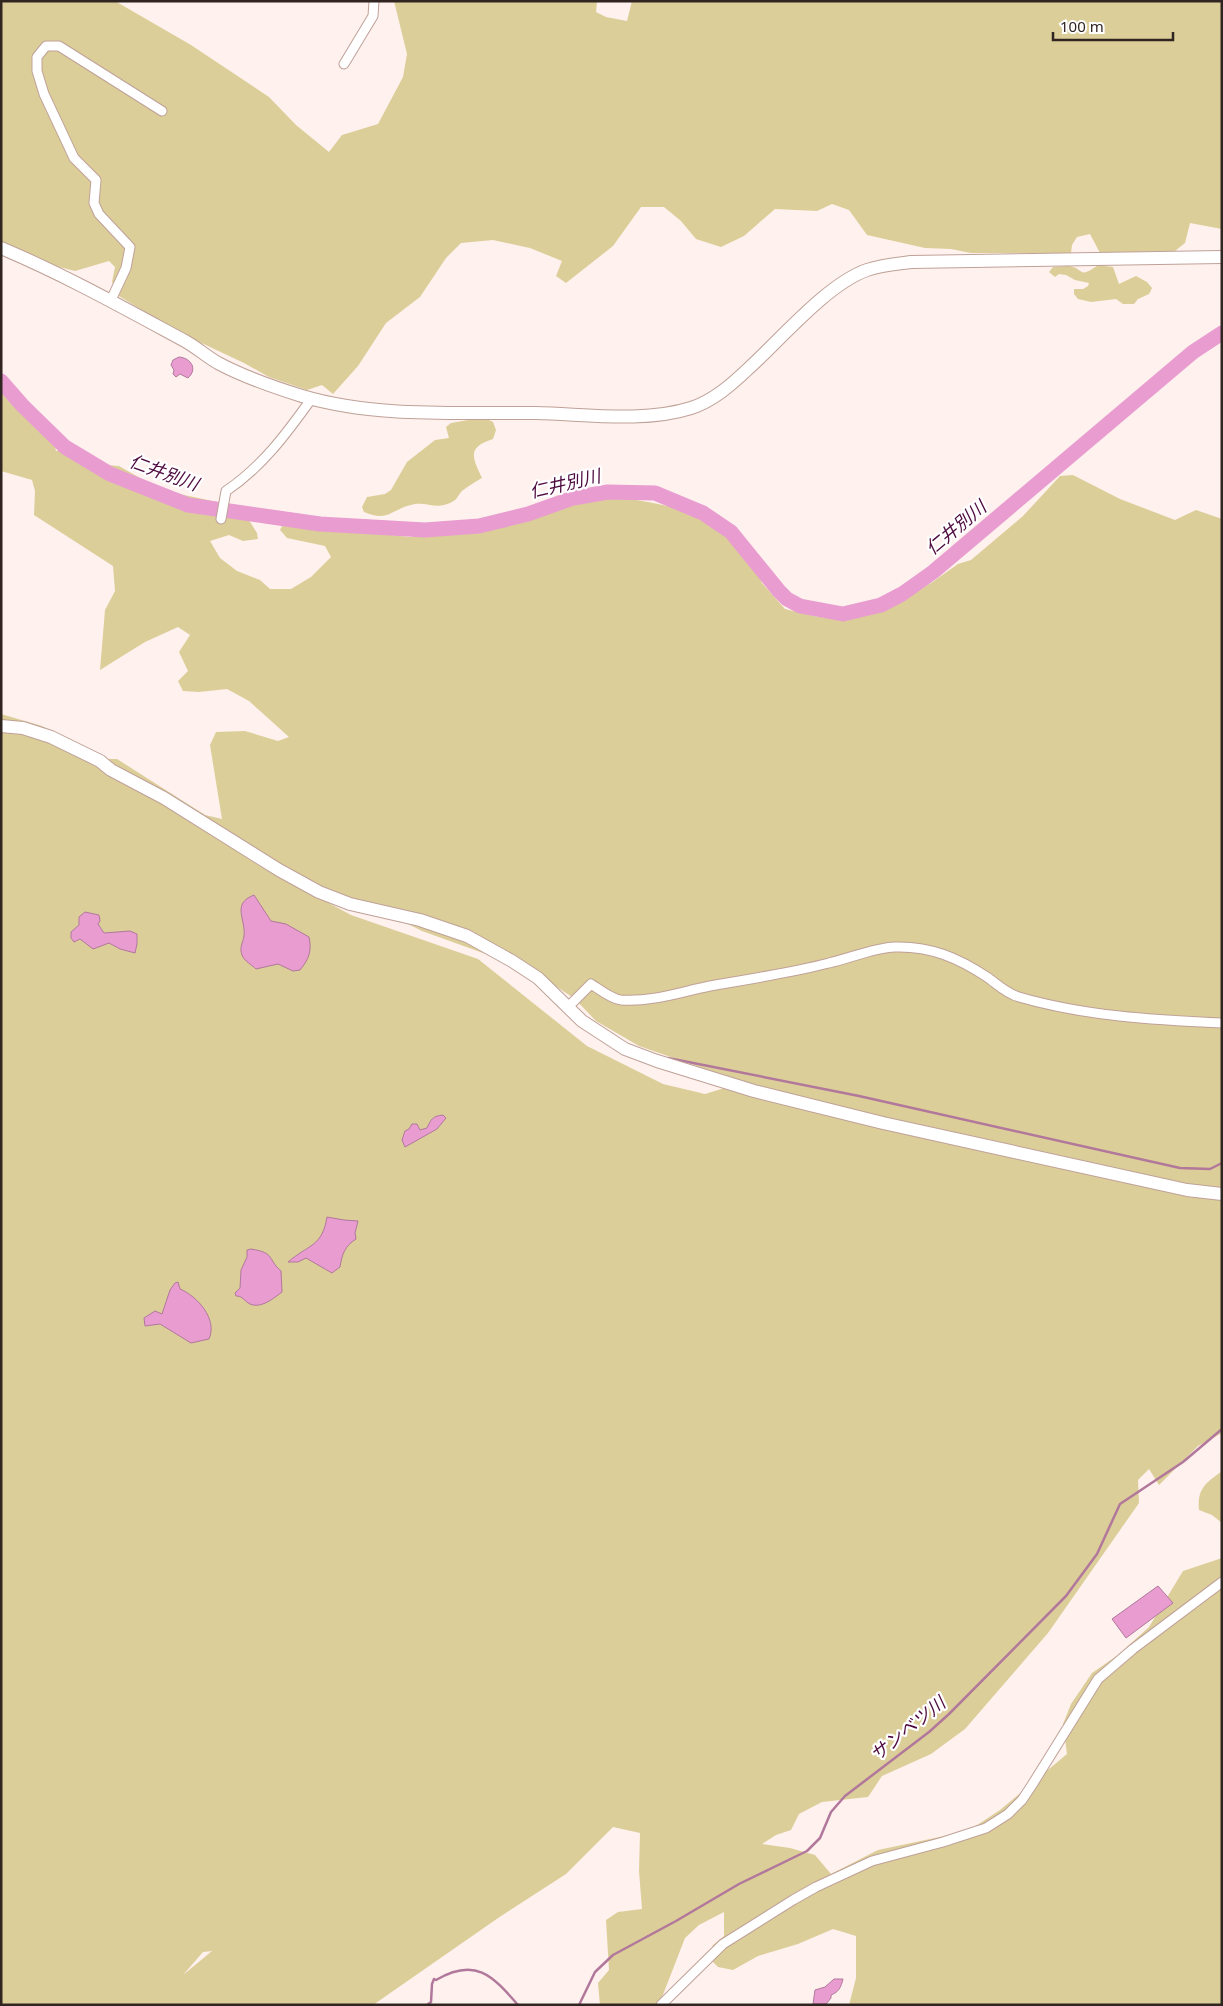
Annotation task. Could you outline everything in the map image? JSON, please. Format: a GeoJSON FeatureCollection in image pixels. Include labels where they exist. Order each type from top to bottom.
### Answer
{"type":"FeatureCollection","features":[{"type":"Feature","properties":{"kind":"street"},"geometry":{"type":"LineString","coordinates":[[344,64],[373,16],[374,1]]}},
{"type":"Feature","properties":{"kind":"street"},"geometry":{"type":"LineString","coordinates":[[110,300],[126,268],[130,247],[99,214],[94,203],[96,180],[74,158],[70,150],[44,94],[36,71],[37,57],[46,46],[59,46],[162,111]]}},
{"type":"Feature","properties":{"kind":"street"},"geometry":{"type":"LineString","coordinates":[[1,248],[51,269],[192,344],[218,362],[254,380],[312,398],[343,406],[386,410],[618,416],[662,415],[691,408],[709,400],[730,385],[827,294],[847,279],[867,270],[889,264],[911,262],[1222,257]]}},
{"type":"Feature","properties":{"kind":"street"},"geometry":{"type":"LineString","coordinates":[[221,519],[226,491],[240,482],[278,445],[312,398]]}},
{"type":"Feature","properties":{"kind":"street"},"geometry":{"type":"LineString","coordinates":[[1,726],[23,728],[51,737],[100,761],[111,770],[164,798],[279,870],[319,892],[350,904],[420,920],[467,936],[538,978],[593,1030],[625,1049],[657,1062],[754,1091],[981,1145],[1187,1190],[1222,1194]]}},
{"type":"Feature","properties":{"kind":"street"},"geometry":{"type":"LineString","coordinates":[[568,1007],[591,984],[619,1000],[671,997],[707,987],[829,963],[895,947],[918,948],[965,962],[1006,991],[1026,999],[1080,1010],[1149,1019],[1222,1023]]}},
{"type":"Feature","properties":{"kind":"street"},"geometry":{"type":"LineString","coordinates":[[661,2005],[723,1944],[816,1888],[872,1861],[986,1828],[1008,1814],[1032,1785],[1098,1679],[1133,1649],[1222,1582]]}},
{"type":"Feature","properties":{"kind":"shaded area"},"geometry":{"type":"Polygon","coordinates":[[[1,1],[115,1],[191,45],[269,97],[296,125],[329,152],[342,135],[378,124],[403,77],[407,54],[394,1],[597,1],[596,12],[606,17],[627,21],[632,1],[1222,1],[1222,229],[1190,223],[1185,243],[1175,251],[1100,253],[1090,234],[1077,237],[1072,245],[1071,253],[971,253],[951,249],[925,248],[867,235],[849,210],[832,204],[817,211],[775,209],[744,236],[721,247],[696,239],[681,221],[664,207],[641,207],[613,246],[566,283],[556,276],[562,261],[530,248],[493,240],[461,243],[446,258],[420,297],[386,323],[358,366],[333,394],[322,385],[307,390],[269,377],[176,331],[119,296],[112,282],[115,267],[109,261],[75,271],[59,267],[1,244],[1,1]]]}},
{"type":"Feature","properties":{"kind":"shaded area"},"geometry":{"type":"Polygon","coordinates":[[[1098,265],[1113,267],[1119,284],[1136,276],[1147,282],[1152,288],[1149,294],[1138,299],[1134,304],[1123,304],[1116,299],[1091,302],[1078,299],[1074,294],[1074,289],[1083,289],[1089,283],[1075,280],[1066,275],[1059,274],[1055,277],[1049,272],[1053,267],[1069,266],[1082,272],[1087,272],[1098,265]]]}},
{"type":"Feature","properties":{"kind":"shaded area"},"geometry":{"type":"Polygon","coordinates":[[[179,357],[187,359],[192,364],[191,375],[188,378],[180,374],[176,377],[173,374],[174,370],[171,365],[173,360],[179,357]]]}},
{"type":"Feature","properties":{"kind":"shaded area"},"geometry":{"type":"Polygon","coordinates":[[[1,387],[30,422],[55,446],[56,451],[75,445],[105,465],[119,466],[154,486],[184,495],[241,507],[257,533],[258,539],[243,541],[229,535],[210,541],[220,558],[237,571],[260,580],[270,589],[291,589],[311,577],[331,557],[325,546],[287,538],[280,530],[283,524],[410,537],[460,533],[501,525],[528,510],[583,499],[618,497],[682,509],[736,540],[755,567],[762,583],[785,609],[845,621],[879,612],[931,583],[958,564],[971,560],[1023,516],[1060,476],[1073,475],[1120,499],[1175,520],[1196,510],[1222,519],[1222,1433],[1198,1446],[1159,1485],[1149,1469],[1138,1480],[1139,1503],[1048,1633],[965,1729],[931,1754],[882,1776],[868,1797],[822,1802],[799,1814],[791,1830],[776,1835],[762,1844],[790,1848],[815,1855],[831,1874],[878,1850],[968,1831],[1000,1810],[1067,1754],[1063,1724],[1071,1704],[1092,1673],[1118,1655],[1149,1627],[1183,1571],[1222,1558],[1222,2005],[849,2005],[856,1978],[856,1936],[833,1929],[798,1944],[758,1956],[733,1970],[718,1967],[708,1957],[713,1945],[724,1936],[724,1912],[699,1925],[685,1938],[659,2005],[600,2005],[598,1983],[609,1970],[606,1920],[618,1912],[642,1909],[639,1871],[640,1833],[613,1827],[566,1874],[501,1916],[373,2005],[1,2005],[1,714],[42,726],[107,759],[117,759],[205,815],[222,819],[210,745],[216,732],[245,731],[278,741],[289,737],[249,701],[227,689],[199,692],[183,691],[178,681],[188,671],[179,652],[190,635],[178,627],[145,642],[100,670],[105,610],[115,591],[113,566],[34,515],[35,491],[32,480],[1,471],[1,387]],[[261,861],[264,868],[351,915],[478,959],[587,1046],[663,1084],[705,1094],[731,1086],[734,1079],[639,1046],[596,1021],[575,999],[533,971],[422,931],[368,904],[326,893],[261,861]],[[212,1951],[203,1952],[183,1975],[212,1951]]]}},
{"type":"Feature","properties":{"kind":"shaded area"},"geometry":{"type":"Polygon","coordinates":[[[487,419],[493,422],[496,430],[493,439],[475,449],[474,459],[482,478],[462,491],[454,501],[447,504],[437,506],[415,504],[390,514],[379,516],[364,512],[362,507],[367,497],[385,494],[391,490],[407,462],[435,440],[449,438],[446,427],[451,423],[487,419]]]}},
{"type":"Feature","properties":{"kind":"shaded area"},"geometry":{"type":"Polygon","coordinates":[[[254,895],[271,921],[286,924],[309,937],[309,955],[300,970],[293,971],[278,964],[256,969],[243,957],[241,950],[244,930],[241,907],[247,899],[254,895]]]}},
{"type":"Feature","properties":{"kind":"shaded area"},"geometry":{"type":"Polygon","coordinates":[[[85,912],[99,915],[100,921],[98,924],[104,933],[130,931],[137,934],[135,953],[120,949],[109,943],[93,949],[80,939],[74,942],[71,938],[71,932],[79,925],[79,917],[85,912]]]}},
{"type":"Feature","properties":{"kind":"shaded area"},"geometry":{"type":"Polygon","coordinates":[[[443,1115],[446,1118],[437,1129],[405,1147],[402,1140],[405,1131],[412,1124],[417,1124],[420,1130],[427,1128],[433,1118],[443,1115]]]}},
{"type":"Feature","properties":{"kind":"shaded area"},"geometry":{"type":"Polygon","coordinates":[[[327,1217],[358,1221],[355,1233],[356,1239],[349,1244],[345,1251],[340,1267],[332,1273],[306,1258],[298,1262],[288,1262],[318,1240],[325,1227],[327,1217]]]}},
{"type":"Feature","properties":{"kind":"shaded area"},"geometry":{"type":"Polygon","coordinates":[[[247,1250],[264,1252],[281,1271],[282,1292],[259,1305],[250,1304],[236,1296],[235,1293],[240,1288],[241,1270],[247,1257],[247,1250]]]}},
{"type":"Feature","properties":{"kind":"shaded area"},"geometry":{"type":"Polygon","coordinates":[[[178,1282],[180,1289],[193,1297],[208,1316],[211,1324],[209,1339],[191,1343],[160,1324],[145,1326],[144,1318],[155,1311],[162,1314],[170,1290],[178,1282]]]}},
{"type":"Feature","properties":{"kind":"shaded area"},"geometry":{"type":"Polygon","coordinates":[[[1222,1471],[1222,1523],[1212,1515],[1199,1510],[1199,1503],[1201,1491],[1211,1479],[1222,1471]]]}},
{"type":"Feature","properties":{"kind":"shaded area"},"geometry":{"type":"Polygon","coordinates":[[[1158,1586],[1173,1603],[1126,1638],[1112,1619],[1158,1586]]]}},
{"type":"Feature","properties":{"kind":"shaded area"},"geometry":{"type":"Polygon","coordinates":[[[834,1979],[843,1979],[838,1991],[831,1995],[826,2004],[813,2004],[815,1990],[825,1987],[834,1979]]]}},
{"type":"Feature","properties":{"kind":"waterway","name":"仁井別川"},"geometry":{"type":"LineString","coordinates":[[1,381],[22,405],[65,447],[110,474],[188,505],[320,524],[425,530],[479,526],[528,514],[573,498],[608,492],[655,493],[703,513],[731,532],[787,599],[800,606],[843,614],[881,605],[902,594],[933,572],[1193,352],[1222,333]]}},
{"type":"Feature","properties":{"kind":"waterway"},"geometry":{"type":"LineString","coordinates":[[668,1058],[859,1096],[1180,1168],[1210,1169],[1222,1163]]}},
{"type":"Feature","properties":{"kind":"waterway","name":"サンベツ川"},"geometry":{"type":"LineString","coordinates":[[579,2005],[595,1972],[613,1955],[739,1884],[807,1851],[820,1838],[831,1812],[845,1796],[929,1732],[949,1714],[1066,1596],[1097,1554],[1120,1504],[1183,1462],[1222,1429]]}},
{"type":"Feature","properties":{"kind":"waterway","name":"サンベツ川"},"geometry":{"type":"LineString","coordinates":[[427,2005],[431,2002],[434,1979],[436,1980],[450,1973],[462,1970],[472,1970],[491,1978],[518,2005]]}}]}
